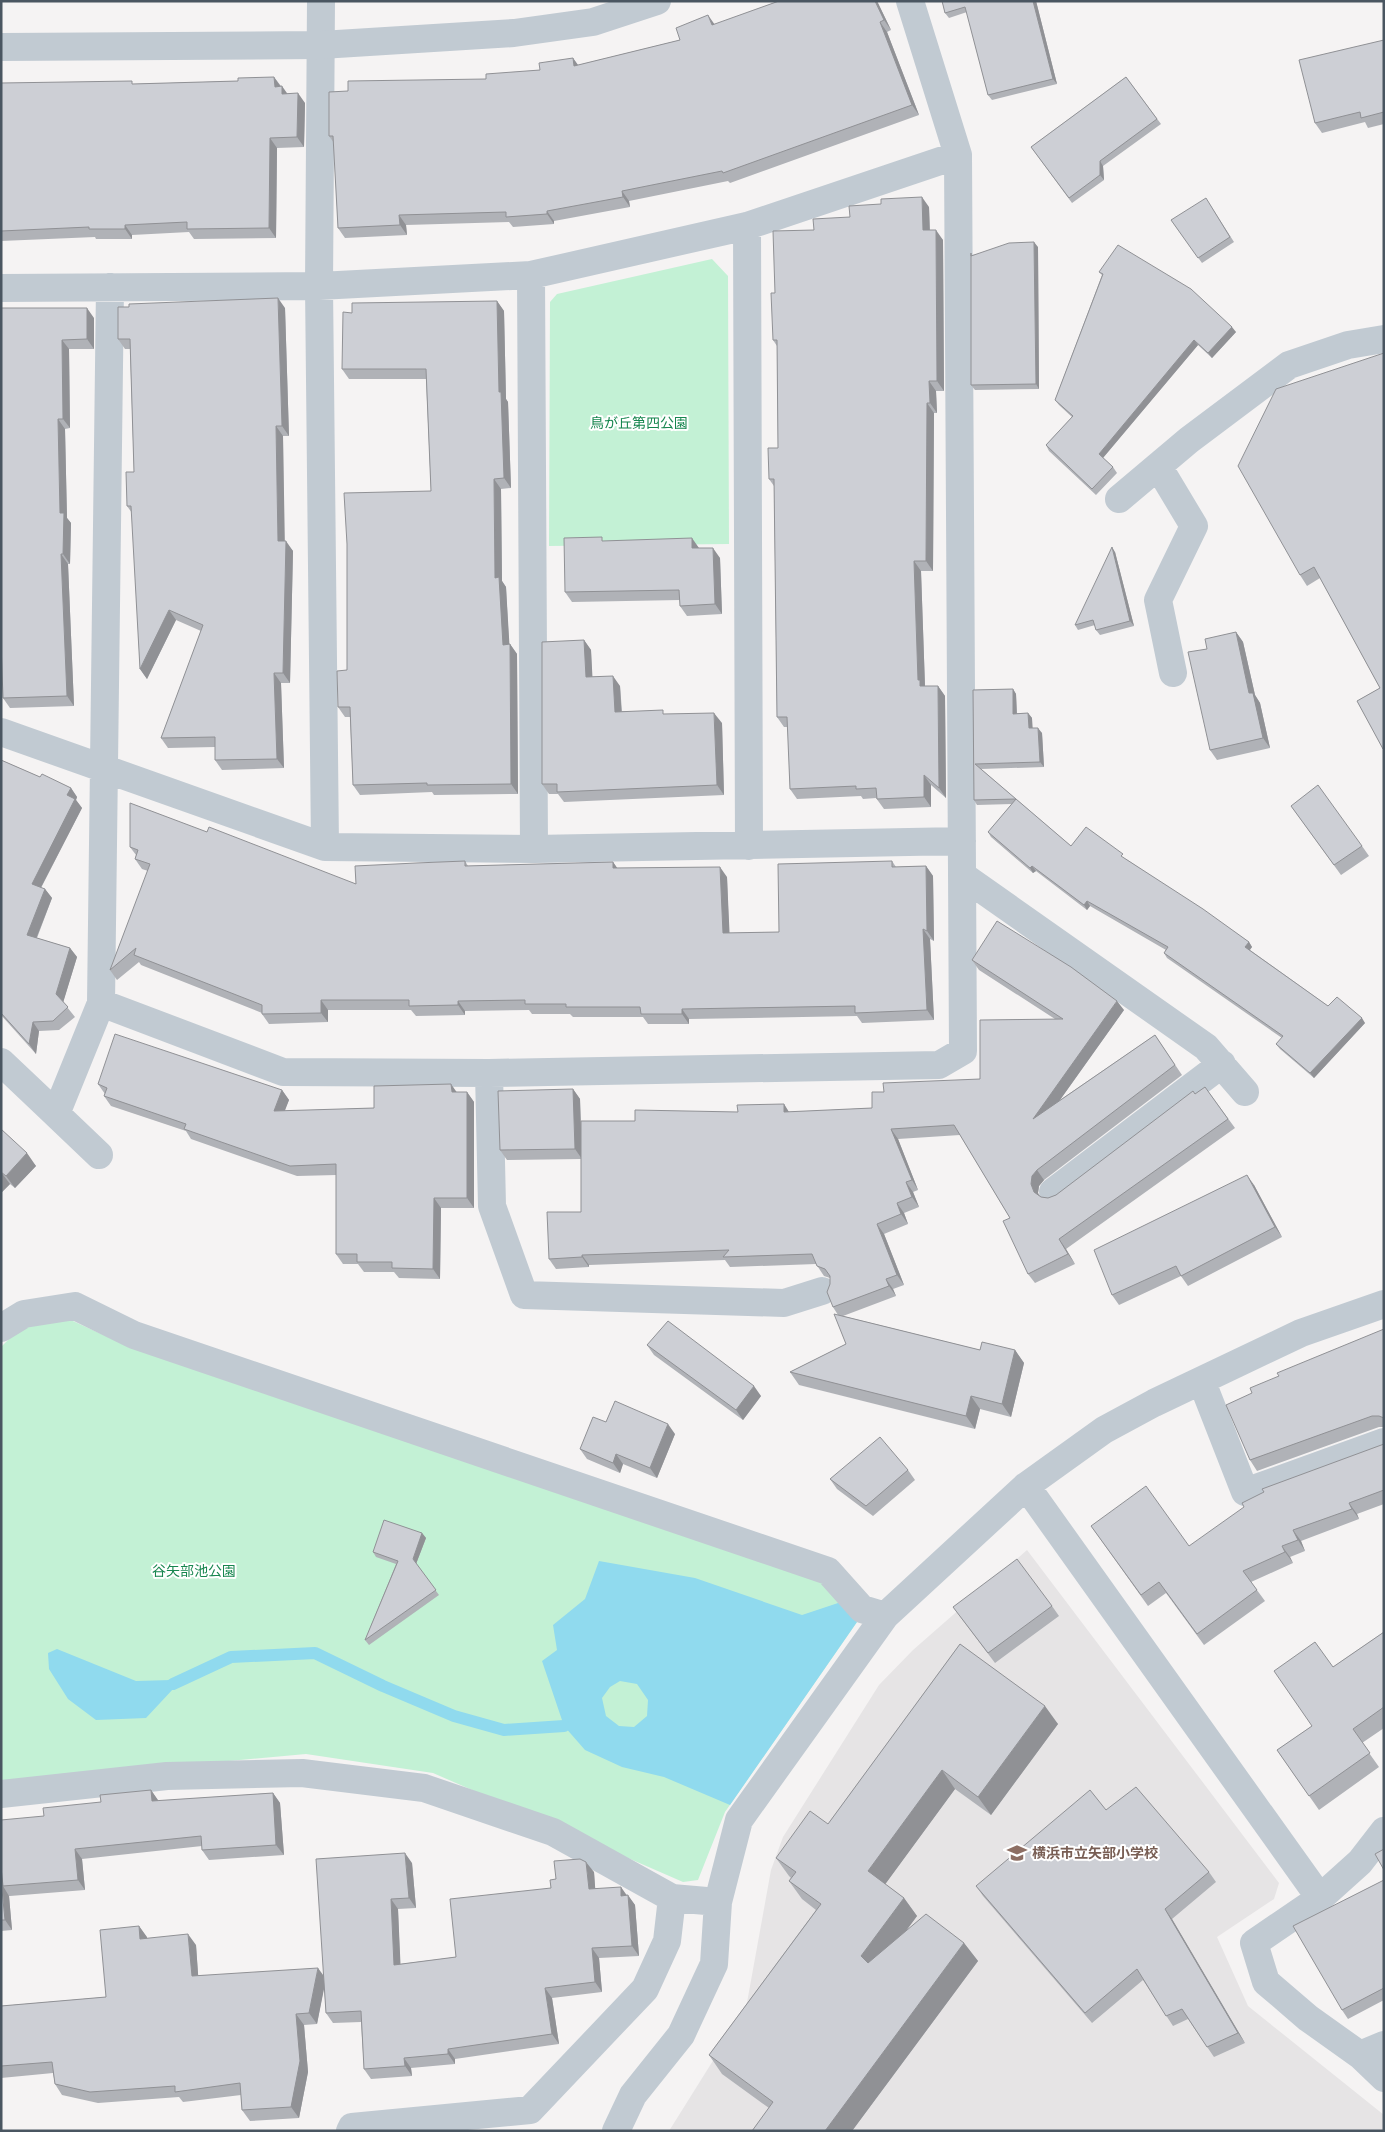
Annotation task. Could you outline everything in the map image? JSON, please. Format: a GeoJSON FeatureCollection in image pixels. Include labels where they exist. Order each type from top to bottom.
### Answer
{"type":"FeatureCollection","features":[{"type":"Feature","properties":{"kind":"street"},"geometry":{"type":"LineString","coordinates":[[321,1],[319,286],[325,847]]}},
{"type":"Feature","properties":{"kind":"street"},"geometry":{"type":"LineString","coordinates":[[1,47],[321,45],[514,33],[593,22],[657,1]]}},
{"type":"Feature","properties":{"kind":"street"},"geometry":{"type":"LineString","coordinates":[[101,1004],[283,1072],[489,1073],[939,1065],[963,1051],[958,155],[910,1]]}},
{"type":"Feature","properties":{"kind":"street"},"geometry":{"type":"LineString","coordinates":[[1,288],[319,286],[531,275],[747,226],[958,155]]}},
{"type":"Feature","properties":{"kind":"street"},"geometry":{"type":"LineString","coordinates":[[747,226],[750,846]]}},
{"type":"Feature","properties":{"kind":"street"},"geometry":{"type":"LineString","coordinates":[[531,275],[534,849]]}},
{"type":"Feature","properties":{"kind":"street"},"geometry":{"type":"LineString","coordinates":[[56,1114],[101,1004],[110,286]]}},
{"type":"Feature","properties":{"kind":"street"},"geometry":{"type":"LineString","coordinates":[[1119,499],[1189,440],[1289,365],[1348,345],[1384,339]]}},
{"type":"Feature","properties":{"kind":"street"},"geometry":{"type":"LineString","coordinates":[[1158,466],[1194,526],[1158,600],[1173,673]]}},
{"type":"Feature","properties":{"kind":"street"},"geometry":{"type":"LineString","coordinates":[[1,732],[325,847],[534,849],[962,841]]}},
{"type":"Feature","properties":{"kind":"street"},"geometry":{"type":"LineString","coordinates":[[963,876],[1206,1047],[1245,1092]]}},
{"type":"Feature","properties":{"kind":"street"},"geometry":{"type":"LineString","coordinates":[[1,1062],[99,1155]]}},
{"type":"Feature","properties":{"kind":"street"},"geometry":{"type":"LineString","coordinates":[[1053,1192],[1222,1064]]}},
{"type":"Feature","properties":{"kind":"street"},"geometry":{"type":"LineString","coordinates":[[489,1073],[492,1206],[524,1296],[784,1303],[822,1291]]}},
{"type":"Feature","properties":{"kind":"street"},"geometry":{"type":"LineString","coordinates":[[616,2131],[633,2095],[681,2035],[714,1964],[718,1902],[739,1820],[885,1616],[1026,1486],[1104,1430],[1154,1403],[1202,1382],[1302,1333],[1384,1304]]}},
{"type":"Feature","properties":{"kind":"street"},"geometry":{"type":"LineString","coordinates":[[1,1328],[24,1314],[75,1306],[134,1335],[828,1572],[862,1609],[885,1616]]}},
{"type":"Feature","properties":{"kind":"street"},"geometry":{"type":"LineString","coordinates":[[1202,1382],[1245,1492],[1384,1442]]}},
{"type":"Feature","properties":{"kind":"street"},"geometry":{"type":"LineString","coordinates":[[1026,1486],[1320,1898]]}},
{"type":"Feature","properties":{"kind":"street"},"geometry":{"type":"LineString","coordinates":[[1,1794],[167,1776],[302,1773],[424,1788],[553,1832],[672,1898],[718,1902]]}},
{"type":"Feature","properties":{"kind":"street"},"geometry":{"type":"LineString","coordinates":[[1384,1832],[1360,1862],[1320,1898],[1254,1943],[1266,1982],[1308,2018],[1372,2050],[1384,2078]]}},
{"type":"Feature","properties":{"kind":"street"},"geometry":{"type":"LineString","coordinates":[[350,2131],[352,2127],[530,2110],[645,1990],[667,1940],[672,1898]]}},
{"type":"Feature","properties":{"kind":"shaded area","name":"横浜市立矢部小学校"},"geometry":{"type":"Polygon","coordinates":[[[1027,1550],[1279,1883],[1274,1899],[1217,1937],[1248,2006],[1384,2115],[1384,2131],[669,2131],[746,2008],[771,1870],[783,1837],[879,1685],[913,1650],[1027,1550]]]}},
{"type":"Feature","properties":{"kind":"green space","name":"鳥が丘第四公園"},"geometry":{"type":"Polygon","coordinates":[[[712,259],[728,276],[729,544],[549,546],[550,302],[557,294],[712,259]]]}},
{"type":"Feature","properties":{"kind":"green space","name":"谷矢部池公園"},"geometry":{"type":"Polygon","coordinates":[[[62,1316],[134,1349],[823,1579],[857,1622],[725,1812],[698,1880],[683,1882],[433,1773],[306,1754],[1,1782],[1,1347],[19,1329],[62,1316]]]}},
{"type":"Feature","properties":{"kind":"water"},"geometry":{"type":"Polygon","coordinates":[[[599,1561],[695,1578],[802,1615],[841,1602],[857,1622],[730,1805],[664,1777],[622,1767],[585,1750],[564,1726],[542,1661],[557,1650],[553,1625],[585,1599],[599,1561]],[[620,1681],[610,1687],[602,1698],[606,1716],[619,1726],[634,1727],[647,1716],[648,1700],[637,1684],[620,1681]]]}},
{"type":"Feature","properties":{"kind":"water"},"geometry":{"type":"Polygon","coordinates":[[[57,1649],[136,1681],[171,1680],[174,1688],[146,1718],[96,1720],[68,1699],[49,1669],[48,1653],[57,1649]]]}},
{"type":"Feature","properties":{"kind":"building"},"geometry":{"type":"Polygon","coordinates":[[[779,1],[875,1],[884,20],[880,22],[912,105],[723,173],[722,171],[622,191],[623,197],[547,211],[547,214],[506,217],[506,212],[399,215],[400,225],[338,228],[333,136],[329,136],[329,92],[348,91],[348,81],[486,79],[486,74],[540,70],[539,63],[573,58],[574,66],[680,40],[676,28],[708,15],[712,25],[779,1]]]}},
{"type":"Feature","properties":{"kind":"building"},"geometry":{"type":"Polygon","coordinates":[[[942,1],[1033,1],[1053,79],[988,95],[965,7],[945,13],[942,1]]]}},
{"type":"Feature","properties":{"kind":"building"},"geometry":{"type":"Polygon","coordinates":[[[1384,40],[1384,112],[1361,118],[1360,112],[1315,123],[1299,60],[1384,40]]]}},
{"type":"Feature","properties":{"kind":"building"},"geometry":{"type":"Polygon","coordinates":[[[274,77],[275,87],[282,86],[282,94],[298,93],[297,137],[270,138],[269,228],[187,229],[187,222],[125,225],[125,229],[89,229],[89,227],[1,231],[1,83],[132,81],[132,84],[238,81],[238,78],[274,77]]]}},
{"type":"Feature","properties":{"kind":"building"},"geometry":{"type":"Polygon","coordinates":[[[1126,77],[1157,119],[1100,161],[1100,175],[1069,198],[1031,147],[1126,77]]]}},
{"type":"Feature","properties":{"kind":"building"},"geometry":{"type":"Polygon","coordinates":[[[922,197],[923,230],[936,230],[937,381],[929,381],[930,403],[927,403],[926,561],[914,561],[918,680],[920,680],[920,686],[938,686],[939,788],[924,775],[924,797],[877,799],[876,788],[856,789],[856,786],[790,789],[787,717],[777,717],[774,479],[769,479],[768,448],[778,448],[777,340],[773,340],[771,293],[775,293],[773,231],[814,230],[813,219],[850,217],[849,206],[881,204],[881,199],[922,197]]]}},
{"type":"Feature","properties":{"kind":"building"},"geometry":{"type":"Polygon","coordinates":[[[1206,198],[1230,237],[1198,258],[1171,220],[1206,198]]]}},
{"type":"Feature","properties":{"kind":"building"},"geometry":{"type":"Polygon","coordinates":[[[1034,242],[1036,384],[971,385],[971,256],[1009,243],[1034,242]]]}},
{"type":"Feature","properties":{"kind":"building"},"geometry":{"type":"Polygon","coordinates":[[[1118,245],[1191,289],[1232,327],[1208,353],[1194,340],[1099,454],[1113,467],[1092,489],[1046,445],[1073,416],[1055,400],[1103,274],[1099,272],[1118,245]]]}},
{"type":"Feature","properties":{"kind":"building"},"geometry":{"type":"Polygon","coordinates":[[[278,298],[282,426],[276,426],[278,541],[286,541],[283,673],[274,673],[277,759],[215,760],[215,737],[161,738],[203,625],[169,610],[140,669],[131,506],[127,506],[126,472],[134,472],[130,339],[118,339],[118,307],[129,307],[129,304],[278,298]]]}},
{"type":"Feature","properties":{"kind":"building"},"geometry":{"type":"Polygon","coordinates":[[[497,301],[499,392],[501,392],[504,478],[494,479],[495,578],[499,577],[503,645],[510,644],[511,784],[427,785],[427,783],[353,785],[350,707],[338,707],[337,671],[347,670],[347,544],[344,493],[431,491],[426,369],[342,369],[343,312],[352,313],[352,303],[497,301]]]}},
{"type":"Feature","properties":{"kind":"building"},"geometry":{"type":"Polygon","coordinates":[[[1,308],[87,308],[87,339],[62,340],[63,419],[58,419],[60,513],[64,513],[63,554],[61,554],[67,696],[3,698],[1,643],[1,308]]]}},
{"type":"Feature","properties":{"kind":"building"},"geometry":{"type":"Polygon","coordinates":[[[1384,353],[1383,749],[1357,701],[1380,688],[1314,567],[1300,575],[1238,466],[1276,389],[1384,353]]]}},
{"type":"Feature","properties":{"kind":"building"},"geometry":{"type":"Polygon","coordinates":[[[602,537],[602,541],[692,538],[692,548],[713,548],[715,604],[680,606],[679,590],[565,592],[564,538],[602,537]]]}},
{"type":"Feature","properties":{"kind":"building"},"geometry":{"type":"Polygon","coordinates":[[[1112,547],[1130,621],[1096,630],[1093,620],[1075,625],[1112,547]]]}},
{"type":"Feature","properties":{"kind":"building"},"geometry":{"type":"Polygon","coordinates":[[[1236,632],[1249,693],[1253,693],[1263,738],[1210,750],[1188,652],[1207,649],[1205,639],[1236,632]]]}},
{"type":"Feature","properties":{"kind":"building"},"geometry":{"type":"Polygon","coordinates":[[[584,640],[586,677],[613,676],[615,712],[663,710],[663,714],[714,713],[717,785],[557,792],[557,784],[542,784],[542,642],[584,640]]]}},
{"type":"Feature","properties":{"kind":"building"},"geometry":{"type":"Polygon","coordinates":[[[1013,689],[1013,714],[1028,713],[1029,728],[1038,728],[1040,762],[975,764],[1016,799],[974,800],[973,690],[1013,689]]]}},
{"type":"Feature","properties":{"kind":"building"},"geometry":{"type":"Polygon","coordinates":[[[1,760],[40,777],[42,774],[71,788],[67,795],[75,799],[32,884],[45,889],[27,935],[70,948],[56,994],[68,1007],[53,1021],[33,1022],[29,1044],[1,1013],[1,760]]]}},
{"type":"Feature","properties":{"kind":"building"},"geometry":{"type":"Polygon","coordinates":[[[1318,785],[1362,846],[1334,865],[1291,806],[1318,785]]]}},
{"type":"Feature","properties":{"kind":"building"},"geometry":{"type":"Polygon","coordinates":[[[1016,799],[1071,846],[1086,827],[1123,854],[1121,856],[1203,909],[1249,942],[1245,947],[1328,1006],[1337,997],[1362,1018],[1310,1073],[1276,1044],[1283,1036],[1164,953],[1168,947],[1087,901],[1084,905],[1032,866],[1030,868],[988,832],[1016,799]]]}},
{"type":"Feature","properties":{"kind":"building"},"geometry":{"type":"Polygon","coordinates":[[[130,803],[207,832],[209,827],[356,884],[355,866],[416,863],[465,861],[465,866],[613,862],[613,868],[720,867],[723,933],[779,932],[778,864],[892,861],[892,867],[926,866],[927,931],[923,929],[927,1010],[855,1013],[855,1006],[682,1009],[682,1014],[641,1014],[640,1007],[566,1007],[566,1004],[525,1004],[525,1000],[458,1001],[458,1005],[409,1006],[409,1000],[321,1000],[321,1013],[262,1014],[262,1005],[134,955],[136,948],[110,970],[150,864],[135,859],[138,850],[130,847],[130,803]]]}},
{"type":"Feature","properties":{"kind":"building"},"geometry":{"type":"Polygon","coordinates":[[[997,921],[1071,967],[1117,1001],[1033,1119],[1155,1035],[1175,1065],[1037,1170],[1032,1176],[1031,1184],[1034,1192],[1041,1197],[1048,1198],[1056,1195],[1193,1091],[1195,1094],[1205,1087],[1228,1119],[1059,1239],[1068,1254],[1028,1274],[1003,1221],[1010,1218],[954,1125],[891,1129],[912,1180],[906,1182],[912,1197],[897,1203],[901,1214],[877,1224],[897,1275],[886,1279],[889,1286],[833,1307],[827,1292],[830,1276],[825,1269],[817,1266],[812,1254],[723,1257],[729,1250],[582,1255],[582,1257],[549,1259],[547,1212],[581,1212],[581,1121],[635,1121],[635,1110],[738,1112],[737,1105],[784,1104],[784,1112],[872,1108],[872,1092],[884,1092],[883,1083],[980,1079],[980,1020],[1063,1019],[972,960],[997,921]]]}},
{"type":"Feature","properties":{"kind":"building"},"geometry":{"type":"Polygon","coordinates":[[[115,1034],[282,1090],[274,1111],[374,1108],[374,1086],[451,1084],[452,1092],[467,1092],[467,1198],[434,1198],[433,1269],[392,1268],[392,1262],[357,1262],[357,1254],[336,1254],[336,1164],[290,1166],[184,1129],[186,1124],[104,1096],[107,1088],[98,1084],[115,1034]]]}},
{"type":"Feature","properties":{"kind":"building"},"geometry":{"type":"Polygon","coordinates":[[[573,1089],[575,1149],[500,1150],[498,1091],[573,1089]]]}},
{"type":"Feature","properties":{"kind":"building"},"geometry":{"type":"Polygon","coordinates":[[[1,1129],[27,1153],[6,1176],[1,1172],[1,1129]]]}},
{"type":"Feature","properties":{"kind":"building"},"geometry":{"type":"Polygon","coordinates":[[[1247,1175],[1275,1227],[1181,1276],[1176,1266],[1112,1295],[1094,1250],[1247,1175]]]}},
{"type":"Feature","properties":{"kind":"building"},"geometry":{"type":"Polygon","coordinates":[[[834,1314],[980,1350],[982,1342],[1015,1350],[1002,1404],[971,1396],[966,1416],[790,1372],[846,1344],[834,1314]]]}},
{"type":"Feature","properties":{"kind":"building"},"geometry":{"type":"Polygon","coordinates":[[[668,1321],[754,1386],[736,1410],[647,1345],[668,1321]]]}},
{"type":"Feature","properties":{"kind":"building"},"geometry":{"type":"Polygon","coordinates":[[[1384,1329],[1384,1418],[1372,1416],[1250,1460],[1226,1405],[1252,1393],[1250,1388],[1279,1376],[1277,1373],[1384,1329]]]}},
{"type":"Feature","properties":{"kind":"building"},"geometry":{"type":"Polygon","coordinates":[[[615,1401],[668,1424],[650,1468],[616,1454],[613,1463],[580,1449],[593,1417],[606,1422],[615,1401]]]}},
{"type":"Feature","properties":{"kind":"building"},"geometry":{"type":"Polygon","coordinates":[[[880,1437],[908,1470],[866,1506],[830,1479],[880,1437]]]}},
{"type":"Feature","properties":{"kind":"building"},"geometry":{"type":"Polygon","coordinates":[[[1384,1444],[1384,1490],[1349,1503],[1352,1509],[1293,1530],[1298,1540],[1282,1546],[1285,1552],[1243,1571],[1257,1590],[1197,1634],[1159,1582],[1141,1595],[1091,1526],[1146,1486],[1189,1546],[1244,1507],[1242,1503],[1264,1492],[1262,1489],[1384,1444]]]}},
{"type":"Feature","properties":{"kind":"building"},"geometry":{"type":"Polygon","coordinates":[[[384,1520],[422,1533],[413,1559],[436,1590],[365,1640],[398,1561],[373,1552],[384,1520]]]}},
{"type":"Feature","properties":{"kind":"building"},"geometry":{"type":"Polygon","coordinates":[[[1017,1559],[1052,1606],[988,1653],[953,1607],[1017,1559]]]}},
{"type":"Feature","properties":{"kind":"building"},"geometry":{"type":"Polygon","coordinates":[[[1384,1632],[1384,1707],[1353,1729],[1370,1753],[1309,1796],[1277,1750],[1312,1726],[1274,1671],[1315,1642],[1333,1667],[1384,1632]]]}},
{"type":"Feature","properties":{"kind":"building"},"geometry":{"type":"Polygon","coordinates":[[[960,1644],[1045,1706],[978,1797],[942,1770],[868,1871],[904,1898],[861,1956],[868,1963],[926,1914],[964,1943],[825,2131],[752,2131],[773,2102],[709,2055],[821,1904],[789,1881],[796,1872],[776,1858],[810,1811],[828,1824],[960,1644]]]}},
{"type":"Feature","properties":{"kind":"building"},"geometry":{"type":"Polygon","coordinates":[[[1136,1787],[1209,1872],[1165,1909],[1238,2033],[1207,2047],[1182,2009],[1166,2016],[1137,1969],[1085,2013],[976,1886],[1090,1790],[1106,1810],[1136,1787]]]}},
{"type":"Feature","properties":{"kind":"building"},"geometry":{"type":"Polygon","coordinates":[[[151,1790],[152,1801],[273,1793],[276,1845],[202,1850],[201,1836],[75,1849],[78,1880],[3,1886],[1,1820],[44,1816],[43,1808],[101,1802],[100,1795],[151,1790]]]}},
{"type":"Feature","properties":{"kind":"building"},"geometry":{"type":"Polygon","coordinates":[[[1384,1849],[1384,1870],[1375,1854],[1384,1849]]]}},
{"type":"Feature","properties":{"kind":"building"},"geometry":{"type":"Polygon","coordinates":[[[405,1853],[409,1898],[391,1899],[394,1965],[456,1957],[450,1899],[551,1888],[550,1880],[556,1879],[554,1861],[580,1859],[586,1862],[589,1889],[621,1887],[621,1896],[628,1895],[632,1946],[592,1948],[595,1982],[545,1988],[552,2034],[448,2049],[448,2054],[404,2058],[405,2066],[364,2069],[361,2011],[326,2013],[316,1859],[405,1853]]]}},
{"type":"Feature","properties":{"kind":"building"},"geometry":{"type":"Polygon","coordinates":[[[1,1880],[5,1920],[1,1920],[1,1880]]]}},
{"type":"Feature","properties":{"kind":"building"},"geometry":{"type":"Polygon","coordinates":[[[1384,1880],[1384,1988],[1342,2010],[1293,1926],[1384,1880]]]}},
{"type":"Feature","properties":{"kind":"building"},"geometry":{"type":"Polygon","coordinates":[[[139,1926],[140,1939],[188,1934],[192,1976],[318,1968],[309,2013],[296,2014],[300,2061],[291,2107],[242,2110],[240,2083],[175,2092],[175,2086],[90,2092],[55,2084],[52,2062],[1,2066],[1,2006],[106,1997],[100,1930],[139,1926]]]}},
{"type":"Feature","properties":{"kind":"waterway"},"geometry":{"type":"LineString","coordinates":[[173,1684],[231,1657],[315,1653],[383,1686],[454,1716],[504,1730],[564,1726]]}},
{"type":"Feature","properties":{"kind":"place","name":"横浜市立矢部小学校"},"geometry":{"type":"Point","coordinates":[1017,1853]}}]}
